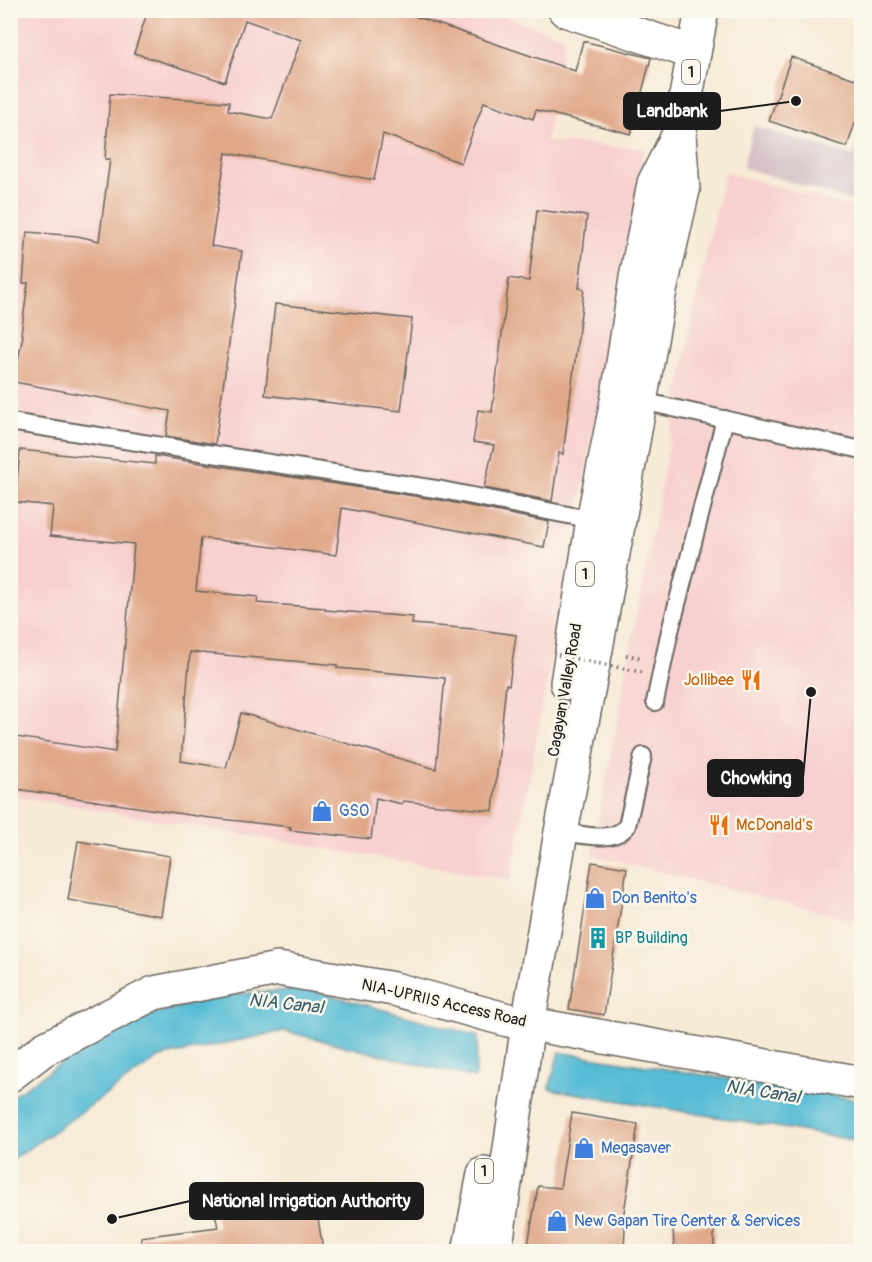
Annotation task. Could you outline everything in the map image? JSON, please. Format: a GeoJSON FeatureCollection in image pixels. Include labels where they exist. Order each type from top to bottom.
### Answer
{"type":"FeatureCollection","features":[{"type":"Feature","properties":{"kind":"main road"},"geometry":{"type":"LineString","coordinates":[[565,10],[694,53]]}},
{"type":"Feature","properties":{"kind":"main road","name":"Cagayan Valley Road"},"geometry":{"type":"LineString","coordinates":[[469,1251],[561,832],[596,649],[629,398],[636,278],[654,183],[679,134],[702,10]]}},
{"type":"Feature","properties":{"kind":"main road","name":"Cagayan Valley Road"},"geometry":{"type":"LineString","coordinates":[[495,1251],[540,830],[570,672],[593,520],[629,398]]}},
{"type":"Feature","properties":{"kind":"main road","name":"NIA-UPRIIS Access Road"},"geometry":{"type":"LineString","coordinates":[[10,1075],[44,1049],[154,993],[278,969],[394,988],[518,1022],[861,1083]]}},
{"type":"Feature","properties":{"kind":"lane"},"geometry":{"type":"LineString","coordinates":[[629,398],[861,450]]}},
{"type":"Feature","properties":{"kind":"lane"},"geometry":{"type":"LineString","coordinates":[[655,702],[669,634],[725,419]]}},
{"type":"Feature","properties":{"kind":"lane"},"geometry":{"type":"LineString","coordinates":[[10,422],[442,490],[593,520]]}},
{"type":"Feature","properties":{"kind":"lane"},"geometry":{"type":"LineString","coordinates":[[561,832],[611,837],[621,833],[627,826],[643,756]]}},
{"type":"Feature","properties":{"kind":"path"},"geometry":{"type":"LineString","coordinates":[[558,655],[645,673],[647,659],[615,652]]}},
{"type":"Feature","properties":{"kind":"shaded area"},"geometry":{"type":"Polygon","coordinates":[[[10,11],[488,11],[565,37],[546,141],[644,149],[511,880],[11,795],[10,11]]]}},
{"type":"Feature","properties":{"kind":"shaded area"},"geometry":{"type":"Polygon","coordinates":[[[754,126],[853,156],[861,129],[861,204],[742,167],[754,126]]]}},
{"type":"Feature","properties":{"kind":"shaded area"},"geometry":{"type":"Polygon","coordinates":[[[725,172],[861,210],[861,922],[592,855],[697,294],[725,172]]]}},
{"type":"Feature","properties":{"kind":"water","name":"NIA Canal"},"geometry":{"type":"Polygon","coordinates":[[[308,989],[478,1036],[475,1078],[284,1031],[160,1057],[11,1161],[11,1097],[120,1023],[223,995],[308,989]]]}},
{"type":"Feature","properties":{"kind":"water","name":"NIA Canal"},"geometry":{"type":"Polygon","coordinates":[[[559,1052],[861,1100],[861,1141],[549,1089],[559,1052]]]}},
{"type":"Feature","properties":{"kind":"building"},"geometry":{"type":"Polygon","coordinates":[[[148,10],[397,10],[575,71],[583,41],[651,58],[631,134],[536,110],[533,119],[484,102],[461,163],[383,134],[374,180],[226,153],[211,246],[242,251],[215,444],[166,436],[170,411],[14,382],[23,335],[21,334],[28,283],[23,283],[27,232],[78,236],[99,241],[110,159],[105,159],[110,94],[229,102],[228,111],[272,119],[301,40],[245,20],[225,82],[134,53],[148,10]]]}},
{"type":"Feature","properties":{"kind":"building"},"geometry":{"type":"Polygon","coordinates":[[[791,57],[861,81],[861,105],[847,147],[769,121],[791,57]]]}},
{"type":"Feature","properties":{"kind":"building"},"geometry":{"type":"Polygon","coordinates":[[[537,210],[587,216],[579,288],[584,289],[563,454],[559,453],[552,501],[484,488],[494,445],[473,442],[478,410],[492,412],[509,278],[529,281],[537,210]]]}},
{"type":"Feature","properties":{"kind":"building"},"geometry":{"type":"Polygon","coordinates":[[[275,304],[412,319],[401,411],[265,395],[275,304]]]}},
{"type":"Feature","properties":{"kind":"building"},"geometry":{"type":"Polygon","coordinates":[[[20,450],[155,464],[155,456],[440,500],[549,522],[544,547],[342,508],[336,555],[201,538],[196,591],[258,597],[257,603],[413,617],[412,624],[516,635],[509,685],[506,684],[493,811],[403,801],[402,804],[376,798],[371,839],[290,830],[291,827],[203,817],[10,788],[10,736],[115,752],[134,544],[50,536],[53,506],[15,502],[20,450]],[[190,652],[181,761],[226,768],[241,713],[436,769],[445,678],[337,668],[337,665],[190,652]]]}},
{"type":"Feature","properties":{"kind":"building"},"geometry":{"type":"Polygon","coordinates":[[[78,841],[170,856],[161,916],[68,900],[78,841]]]}},
{"type":"Feature","properties":{"kind":"building","name":"BP Building"},"geometry":{"type":"Polygon","coordinates":[[[592,862],[627,868],[604,1015],[569,1009],[592,862]]]}},
{"type":"Feature","properties":{"kind":"building"},"geometry":{"type":"Polygon","coordinates":[[[572,1113],[638,1124],[622,1225],[625,1225],[624,1251],[527,1251],[538,1186],[560,1188],[572,1113]]]}},
{"type":"Feature","properties":{"kind":"building"},"geometry":{"type":"Polygon","coordinates":[[[315,1201],[323,1249],[305,1251],[142,1251],[141,1237],[218,1227],[215,1214],[315,1201]]]}},
{"type":"Feature","properties":{"kind":"building"},"geometry":{"type":"Polygon","coordinates":[[[673,1224],[714,1225],[714,1251],[674,1251],[673,1224]]]}},
{"type":"Feature","properties":{"kind":"place","name":"Landbank"},"geometry":{"type":"Point","coordinates":[796,101]}},
{"type":"Feature","properties":{"kind":"place","name":"Jollibee"},"geometry":{"type":"Point","coordinates":[751,680]}},
{"type":"Feature","properties":{"kind":"place","name":"Chowking"},"geometry":{"type":"Point","coordinates":[811,692]}},
{"type":"Feature","properties":{"kind":"place","name":"GSO"},"geometry":{"type":"Point","coordinates":[322,811]}},
{"type":"Feature","properties":{"kind":"place","name":"McDonald's"},"geometry":{"type":"Point","coordinates":[719,825]}},
{"type":"Feature","properties":{"kind":"place","name":"Don Benito's"},"geometry":{"type":"Point","coordinates":[595,898]}},
{"type":"Feature","properties":{"kind":"place","name":"BP Building"},"geometry":{"type":"Point","coordinates":[598,938]}},
{"type":"Feature","properties":{"kind":"place","name":"Megasaver"},"geometry":{"type":"Point","coordinates":[584,1148]}},
{"type":"Feature","properties":{"kind":"place","name":"National Irrigation Authority"},"geometry":{"type":"Point","coordinates":[112,1219]}},
{"type":"Feature","properties":{"kind":"place","name":"New Gapan Tire Center & Services"},"geometry":{"type":"Point","coordinates":[557,1221]}}]}
